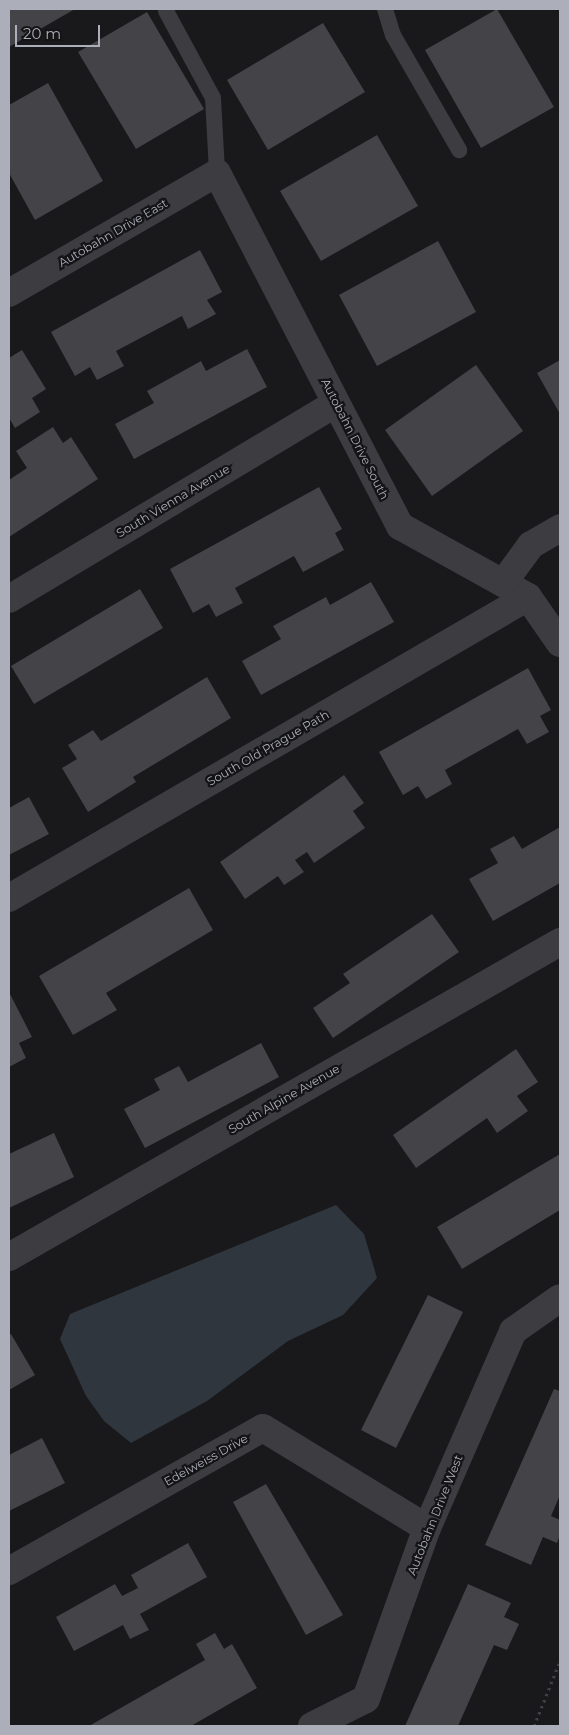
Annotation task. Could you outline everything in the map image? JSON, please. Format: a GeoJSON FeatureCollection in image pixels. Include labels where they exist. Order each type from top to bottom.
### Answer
{"type":"FeatureCollection","features":[{"type":"Feature","properties":{"kind":"street","name":"Autobahn Drive East"},"geometry":{"type":"LineString","coordinates":[[9,293],[217,173]]}},
{"type":"Feature","properties":{"kind":"street","name":"Autobahn Drive South"},"geometry":{"type":"LineString","coordinates":[[217,173],[400,526],[528,597],[560,643]]}},
{"type":"Feature","properties":{"kind":"street","name":"South Vienna Avenue"},"geometry":{"type":"LineString","coordinates":[[9,599],[336,403]]}},
{"type":"Feature","properties":{"kind":"street"},"geometry":{"type":"LineString","coordinates":[[503,583],[531,545],[560,528]]}},
{"type":"Feature","properties":{"kind":"street","name":"South Old Prague Path"},"geometry":{"type":"LineString","coordinates":[[9,898],[528,597]]}},
{"type":"Feature","properties":{"kind":"street","name":"South Alpine Avenue"},"geometry":{"type":"LineString","coordinates":[[9,1256],[560,942]]}},
{"type":"Feature","properties":{"kind":"street","name":"Autobahn Drive West"},"geometry":{"type":"LineString","coordinates":[[312,1726],[366,1699],[427,1528],[512,1331],[560,1298]]}},
{"type":"Feature","properties":{"kind":"street","name":"Edelweiss Drive"},"geometry":{"type":"LineString","coordinates":[[9,1570],[263,1428],[427,1528]]}},
{"type":"Feature","properties":{"kind":"lane"},"geometry":{"type":"LineString","coordinates":[[385,9],[393,35],[459,150]]}},
{"type":"Feature","properties":{"kind":"lane"},"geometry":{"type":"LineString","coordinates":[[166,12],[213,98],[217,173]]}},
{"type":"Feature","properties":{"kind":"path"},"geometry":{"type":"LineString","coordinates":[[534,1726],[560,1661]]}},
{"type":"Feature","properties":{"kind":"shaded area"},"geometry":{"type":"Polygon","coordinates":[[[336,1205],[364,1234],[377,1278],[343,1315],[288,1341],[207,1401],[131,1443],[104,1421],[86,1396],[60,1339],[70,1314],[336,1205]]]}},
{"type":"Feature","properties":{"kind":"building"},"geometry":{"type":"Polygon","coordinates":[[[9,9],[75,9],[9,47],[9,9]]]}},
{"type":"Feature","properties":{"kind":"building"},"geometry":{"type":"Polygon","coordinates":[[[497,9],[554,107],[481,148],[425,50],[497,9]]]}},
{"type":"Feature","properties":{"kind":"building"},"geometry":{"type":"Polygon","coordinates":[[[147,12],[204,109],[136,149],[78,52],[147,12]]]}},
{"type":"Feature","properties":{"kind":"building"},"geometry":{"type":"Polygon","coordinates":[[[323,23],[365,92],[268,150],[227,80],[323,23]]]}},
{"type":"Feature","properties":{"kind":"building"},"geometry":{"type":"Polygon","coordinates":[[[48,83],[103,181],[35,220],[9,173],[9,105],[48,83]]]}},
{"type":"Feature","properties":{"kind":"building"},"geometry":{"type":"Polygon","coordinates":[[[377,135],[418,206],[321,261],[280,191],[377,135]]]}},
{"type":"Feature","properties":{"kind":"building"},"geometry":{"type":"Polygon","coordinates":[[[438,241],[476,312],[377,366],[339,295],[438,241]]]}},
{"type":"Feature","properties":{"kind":"building"},"geometry":{"type":"Polygon","coordinates":[[[200,250],[222,292],[207,300],[216,314],[188,329],[182,316],[116,351],[124,366],[97,380],[90,367],[75,376],[51,332],[200,250]]]}},
{"type":"Feature","properties":{"kind":"building"},"geometry":{"type":"Polygon","coordinates":[[[247,349],[267,387],[134,459],[115,424],[154,403],[147,391],[201,361],[206,371],[247,349]]]}},
{"type":"Feature","properties":{"kind":"building"},"geometry":{"type":"Polygon","coordinates":[[[22,350],[46,389],[32,398],[40,412],[15,428],[9,418],[9,358],[22,350]]]}},
{"type":"Feature","properties":{"kind":"building"},"geometry":{"type":"Polygon","coordinates":[[[560,360],[560,414],[537,373],[560,360]]]}},
{"type":"Feature","properties":{"kind":"building"},"geometry":{"type":"Polygon","coordinates":[[[476,365],[523,431],[432,496],[385,430],[476,365]]]}},
{"type":"Feature","properties":{"kind":"building"},"geometry":{"type":"Polygon","coordinates":[[[53,427],[63,443],[71,437],[98,479],[9,537],[9,480],[27,468],[16,451],[53,427]]]}},
{"type":"Feature","properties":{"kind":"building"},"geometry":{"type":"Polygon","coordinates":[[[319,487],[342,529],[335,533],[344,550],[303,572],[294,556],[235,588],[243,603],[216,617],[209,604],[193,613],[170,569],[319,487]]]}},
{"type":"Feature","properties":{"kind":"building"},"geometry":{"type":"Polygon","coordinates":[[[371,582],[394,622],[261,695],[242,661],[281,639],[273,626],[326,597],[330,605],[371,582]]]}},
{"type":"Feature","properties":{"kind":"building"},"geometry":{"type":"Polygon","coordinates":[[[140,589],[163,628],[34,704],[11,666],[140,589]]]}},
{"type":"Feature","properties":{"kind":"building"},"geometry":{"type":"Polygon","coordinates":[[[528,668],[551,710],[540,716],[549,732],[527,744],[518,729],[445,770],[452,784],[426,799],[418,786],[403,795],[379,752],[528,668]]]}},
{"type":"Feature","properties":{"kind":"building"},"geometry":{"type":"Polygon","coordinates":[[[207,677],[231,718],[133,777],[136,782],[88,812],[62,768],[77,759],[68,745],[93,730],[101,741],[207,677]]]}},
{"type":"Feature","properties":{"kind":"building"},"geometry":{"type":"Polygon","coordinates":[[[344,775],[364,803],[353,811],[365,828],[314,863],[307,852],[295,860],[304,872],[284,885],[278,876],[245,899],[220,862],[344,775]]]}},
{"type":"Feature","properties":{"kind":"building"},"geometry":{"type":"Polygon","coordinates":[[[29,797],[49,834],[9,855],[9,808],[29,797]]]}},
{"type":"Feature","properties":{"kind":"building"},"geometry":{"type":"Polygon","coordinates":[[[560,827],[560,883],[493,921],[469,879],[498,863],[490,849],[514,836],[522,849],[560,827]]]}},
{"type":"Feature","properties":{"kind":"building"},"geometry":{"type":"Polygon","coordinates":[[[189,888],[213,930],[106,993],[117,1010],[73,1035],[39,976],[189,888]]]}},
{"type":"Feature","properties":{"kind":"building"},"geometry":{"type":"Polygon","coordinates":[[[432,914],[459,952],[333,1038],[313,1008],[350,983],[343,974],[432,914]]]}},
{"type":"Feature","properties":{"kind":"building"},"geometry":{"type":"Polygon","coordinates":[[[10,994],[32,1037],[19,1043],[26,1058],[9,1067],[10,994]]]}},
{"type":"Feature","properties":{"kind":"building"},"geometry":{"type":"Polygon","coordinates":[[[261,1043],[279,1077],[145,1148],[124,1109],[160,1090],[154,1079],[179,1066],[188,1082],[261,1043]]]}},
{"type":"Feature","properties":{"kind":"building"},"geometry":{"type":"Polygon","coordinates":[[[516,1049],[538,1082],[517,1096],[528,1111],[497,1133],[487,1118],[416,1168],[393,1135],[516,1049]]]}},
{"type":"Feature","properties":{"kind":"building"},"geometry":{"type":"Polygon","coordinates":[[[54,1133],[74,1177],[9,1208],[9,1154],[54,1133]]]}},
{"type":"Feature","properties":{"kind":"building"},"geometry":{"type":"Polygon","coordinates":[[[560,1154],[560,1210],[462,1269],[437,1227],[560,1154]]]}},
{"type":"Feature","properties":{"kind":"building"},"geometry":{"type":"Polygon","coordinates":[[[428,1295],[463,1312],[396,1448],[361,1430],[428,1295]]]}},
{"type":"Feature","properties":{"kind":"building"},"geometry":{"type":"Polygon","coordinates":[[[11,1334],[35,1375],[9,1390],[9,1335],[11,1334]]]}},
{"type":"Feature","properties":{"kind":"building"},"geometry":{"type":"Polygon","coordinates":[[[554,1389],[560,1391],[560,1495],[551,1516],[560,1520],[560,1535],[557,1543],[543,1537],[531,1565],[485,1545],[554,1389]]]}},
{"type":"Feature","properties":{"kind":"building"},"geometry":{"type":"Polygon","coordinates":[[[42,1438],[65,1483],[9,1511],[9,1455],[42,1438]]]}},
{"type":"Feature","properties":{"kind":"building"},"geometry":{"type":"Polygon","coordinates":[[[266,1484],[343,1615],[306,1635],[233,1502],[266,1484]]]}},
{"type":"Feature","properties":{"kind":"building"},"geometry":{"type":"Polygon","coordinates":[[[188,1543],[207,1577],[140,1614],[149,1630],[130,1639],[123,1625],[74,1651],[56,1617],[115,1584],[122,1596],[138,1588],[131,1575],[188,1543]]]}},
{"type":"Feature","properties":{"kind":"building"},"geometry":{"type":"Polygon","coordinates":[[[468,1584],[511,1603],[504,1617],[519,1624],[507,1650],[494,1645],[458,1726],[405,1726],[468,1584]]]}},
{"type":"Feature","properties":{"kind":"building"},"geometry":{"type":"Polygon","coordinates":[[[215,1633],[224,1649],[232,1644],[257,1688],[191,1726],[89,1726],[205,1660],[196,1644],[215,1633]]]}}]}
